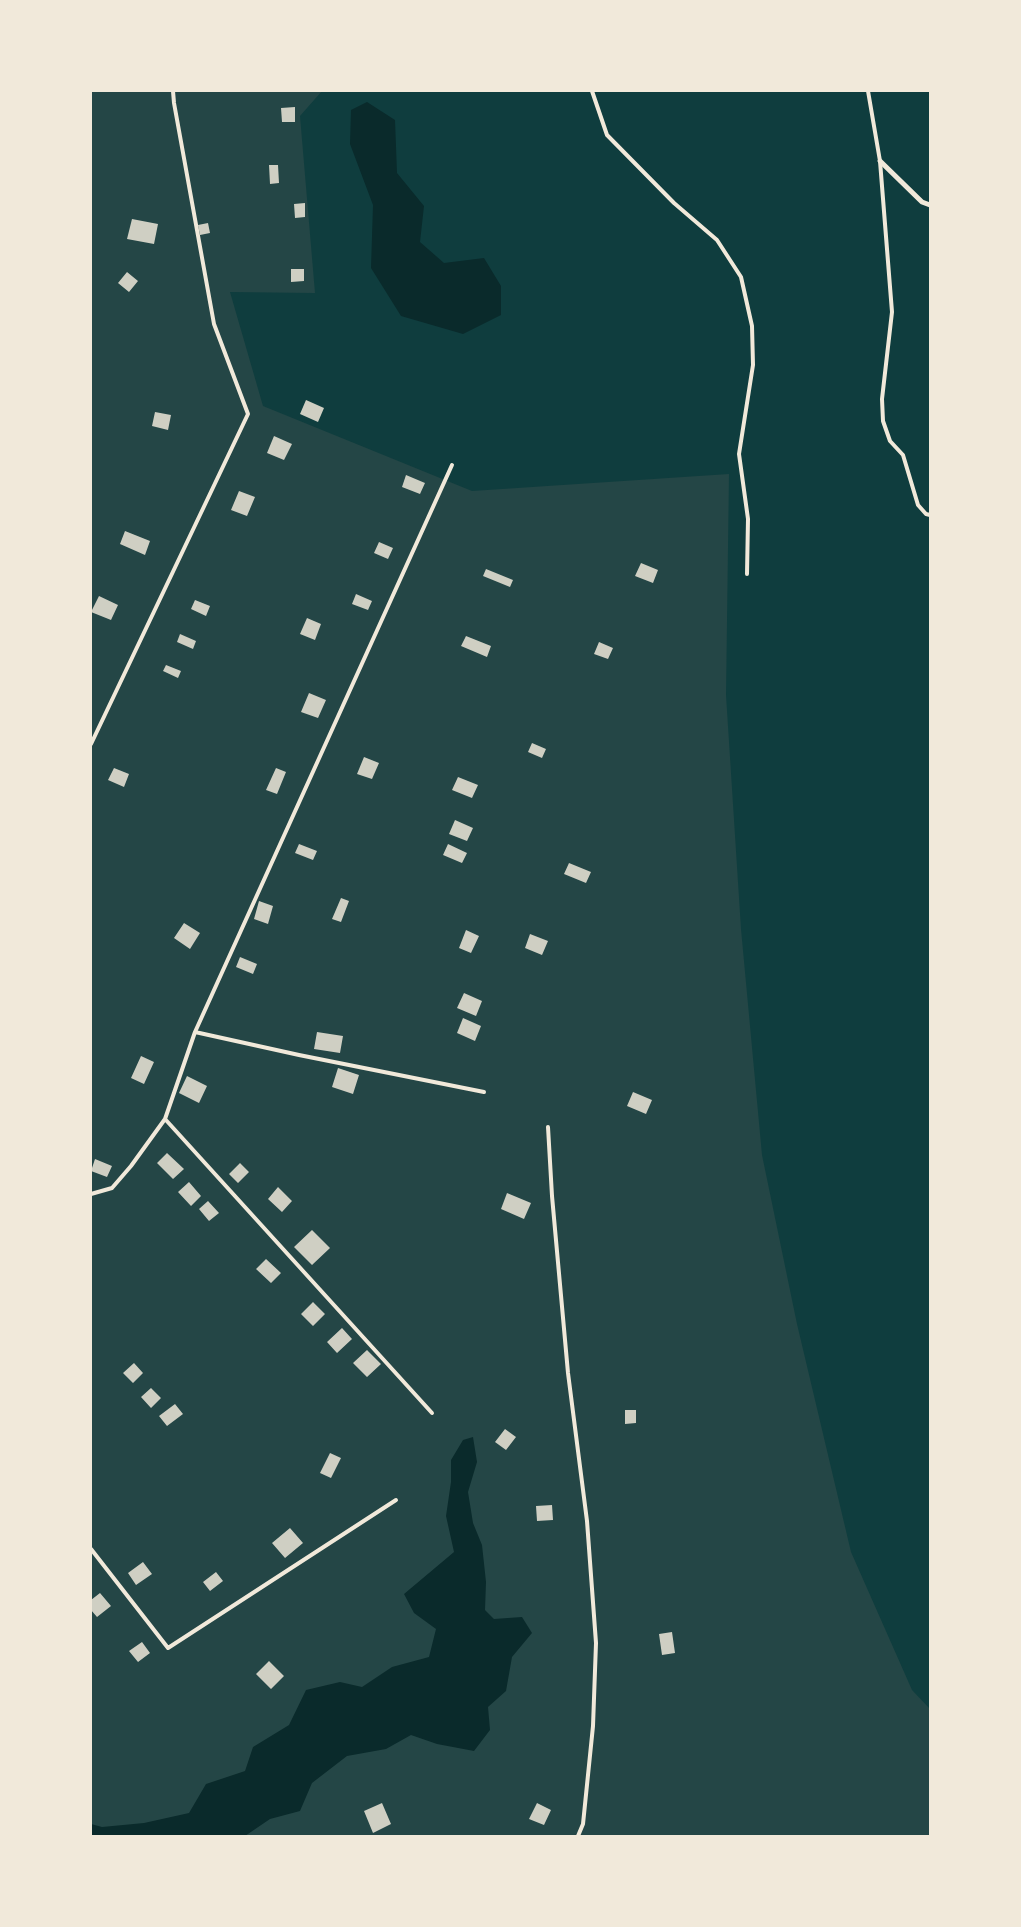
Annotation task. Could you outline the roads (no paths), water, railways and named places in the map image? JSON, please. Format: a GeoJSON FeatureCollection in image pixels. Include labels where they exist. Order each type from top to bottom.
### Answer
{"type":"FeatureCollection","features":[{"type":"Feature","properties":{"kind":"street"},"geometry":{"type":"LineString","coordinates":[[880,161],[922,202],[930,205]]}},
{"type":"Feature","properties":{"kind":"lane"},"geometry":{"type":"LineString","coordinates":[[91,744],[248,414],[214,324],[174,103],[174,91]]}},
{"type":"Feature","properties":{"kind":"lane"},"geometry":{"type":"LineString","coordinates":[[592,91],[607,135],[674,203],[717,240],[741,277],[752,326],[753,365],[738,454],[748,519],[747,574]]}},
{"type":"Feature","properties":{"kind":"lane"},"geometry":{"type":"LineString","coordinates":[[868,91],[880,161],[892,312],[882,399],[883,421],[890,442],[903,455],[918,505],[926,514],[930,515]]}},
{"type":"Feature","properties":{"kind":"lane"},"geometry":{"type":"LineString","coordinates":[[91,1194],[112,1188],[131,1166],[165,1119],[195,1032],[452,465]]}},
{"type":"Feature","properties":{"kind":"lane"},"geometry":{"type":"LineString","coordinates":[[195,1032],[484,1092]]}},
{"type":"Feature","properties":{"kind":"lane"},"geometry":{"type":"LineString","coordinates":[[165,1119],[432,1413]]}},
{"type":"Feature","properties":{"kind":"lane"},"geometry":{"type":"LineString","coordinates":[[548,1127],[552,1196],[568,1373],[587,1521],[596,1643],[593,1726],[583,1824],[578,1836]]}},
{"type":"Feature","properties":{"kind":"lane"},"geometry":{"type":"LineString","coordinates":[[91,1549],[168,1648],[396,1500]]}}]}
